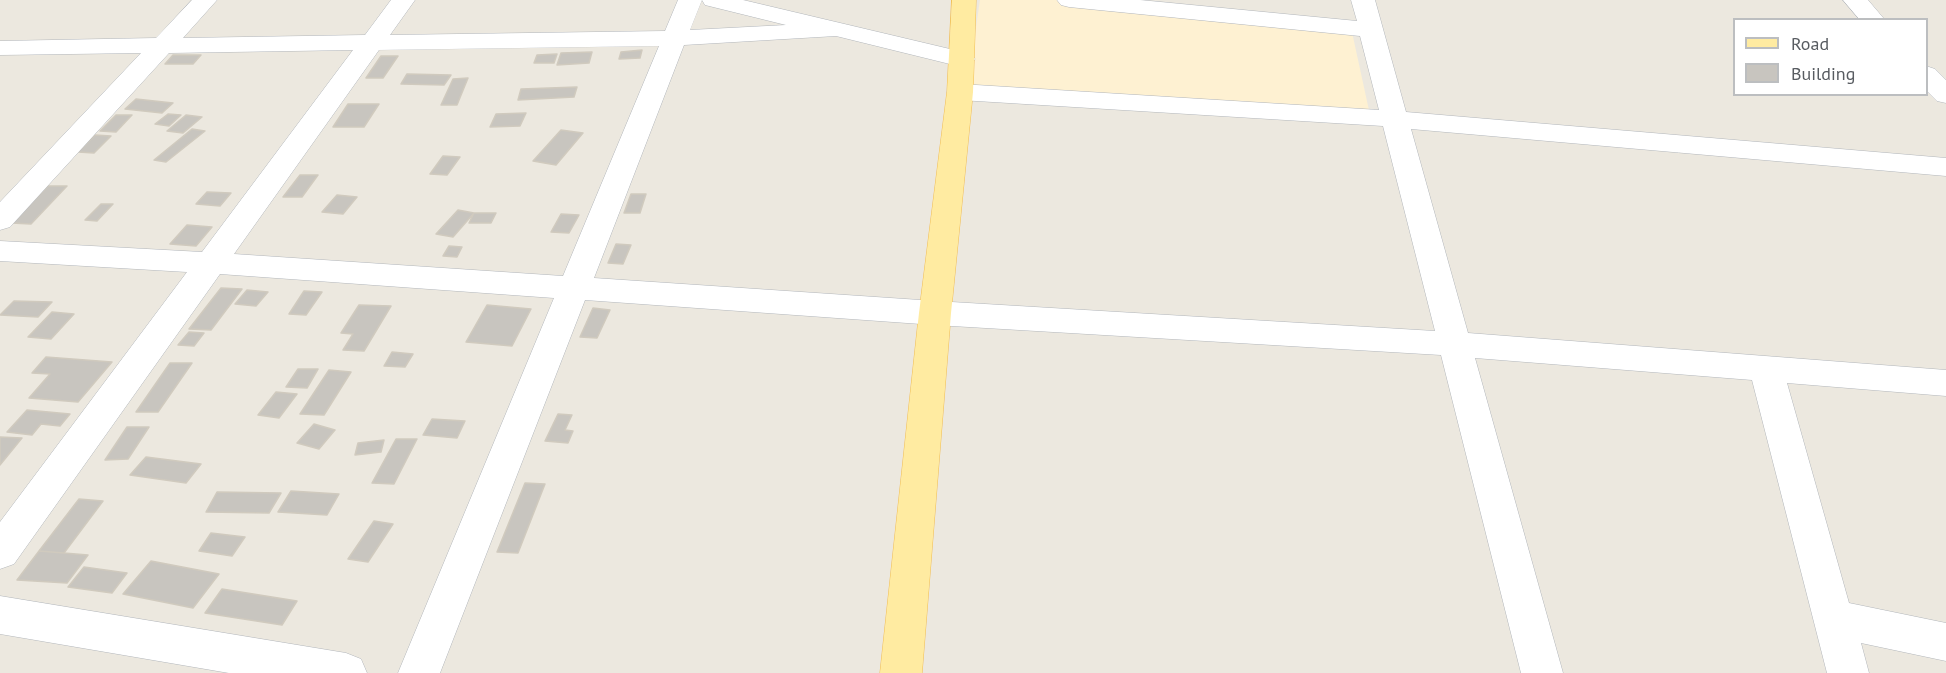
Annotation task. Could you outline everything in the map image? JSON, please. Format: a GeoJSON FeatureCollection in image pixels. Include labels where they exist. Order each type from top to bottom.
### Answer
{"type":"FeatureCollection","features":[{"type":"Feature","properties":{"kind":"main road"},"geometry":{"type":"LineString","coordinates":[[901,673],[935,313],[960,92],[964,0]]}},
{"type":"Feature","properties":{"kind":"street"},"geometry":{"type":"LineString","coordinates":[[0,220],[205,0]]}},
{"type":"Feature","properties":{"kind":"street"},"geometry":{"type":"LineString","coordinates":[[0,552],[403,0]]}},
{"type":"Feature","properties":{"kind":"street"},"geometry":{"type":"LineString","coordinates":[[419,673],[690,0]]}},
{"type":"Feature","properties":{"kind":"street"},"geometry":{"type":"LineString","coordinates":[[713,0],[962,58]]}},
{"type":"Feature","properties":{"kind":"street"},"geometry":{"type":"LineString","coordinates":[[1068,0],[1366,15],[1542,673]]}},
{"type":"Feature","properties":{"kind":"street"},"geometry":{"type":"LineString","coordinates":[[1854,0],[1871,18]]}},
{"type":"Feature","properties":{"kind":"street"},"geometry":{"type":"LineString","coordinates":[[0,48],[675,38],[838,29]]}},
{"type":"Feature","properties":{"kind":"street"},"geometry":{"type":"LineString","coordinates":[[1928,77],[1946,95]]}},
{"type":"Feature","properties":{"kind":"street"},"geometry":{"type":"LineString","coordinates":[[960,92],[1394,119],[1946,166]]}},
{"type":"Feature","properties":{"kind":"street"},"geometry":{"type":"LineString","coordinates":[[0,251],[211,263],[935,313],[1454,344],[1946,383]]}},
{"type":"Feature","properties":{"kind":"street"},"geometry":{"type":"LineString","coordinates":[[1766,369],[1848,673]]}},
{"type":"Feature","properties":{"kind":"street"},"geometry":{"type":"LineString","coordinates":[[0,615],[346,673]]}},
{"type":"Feature","properties":{"kind":"street"},"geometry":{"type":"LineString","coordinates":[[1833,618],[1946,642]]}},
{"type":"Feature","properties":{"kind":"shaded area"},"geometry":{"type":"Polygon","coordinates":[[[980,0],[1109,0],[1350,23],[1370,115],[967,88],[980,0]]]}},
{"type":"Feature","properties":{"kind":"building"},"geometry":{"type":"Polygon","coordinates":[[[642,50],[640,58],[619,59],[621,52],[642,50]]]}},
{"type":"Feature","properties":{"kind":"building"},"geometry":{"type":"Polygon","coordinates":[[[592,52],[589,63],[557,65],[561,53],[592,52]]]}},
{"type":"Feature","properties":{"kind":"building"},"geometry":{"type":"Polygon","coordinates":[[[557,54],[554,63],[534,63],[537,55],[557,54]]]}},
{"type":"Feature","properties":{"kind":"building"},"geometry":{"type":"Polygon","coordinates":[[[173,55],[201,55],[193,64],[165,64],[173,55]]]}},
{"type":"Feature","properties":{"kind":"building"},"geometry":{"type":"Polygon","coordinates":[[[381,56],[398,56],[383,78],[366,78],[381,56]]]}},
{"type":"Feature","properties":{"kind":"building"},"geometry":{"type":"Polygon","coordinates":[[[407,74],[451,75],[444,85],[401,84],[407,74]]]}},
{"type":"Feature","properties":{"kind":"building"},"geometry":{"type":"Polygon","coordinates":[[[468,78],[457,105],[441,105],[453,79],[468,78]]]}},
{"type":"Feature","properties":{"kind":"building"},"geometry":{"type":"Polygon","coordinates":[[[577,87],[574,97],[518,100],[521,89],[577,87]]]}},
{"type":"Feature","properties":{"kind":"building"},"geometry":{"type":"Polygon","coordinates":[[[136,99],[173,103],[162,113],[125,109],[136,99]]]}},
{"type":"Feature","properties":{"kind":"building"},"geometry":{"type":"Polygon","coordinates":[[[348,104],[379,104],[364,127],[333,127],[348,104]]]}},
{"type":"Feature","properties":{"kind":"building"},"geometry":{"type":"Polygon","coordinates":[[[526,113],[520,126],[490,127],[496,114],[526,113]]]}},
{"type":"Feature","properties":{"kind":"building"},"geometry":{"type":"Polygon","coordinates":[[[168,114],[181,115],[169,126],[155,124],[168,114]]]}},
{"type":"Feature","properties":{"kind":"building"},"geometry":{"type":"Polygon","coordinates":[[[116,115],[132,115],[116,132],[100,131],[116,115]]]}},
{"type":"Feature","properties":{"kind":"building"},"geometry":{"type":"Polygon","coordinates":[[[186,115],[202,117],[183,133],[167,131],[186,115]]]}},
{"type":"Feature","properties":{"kind":"building"},"geometry":{"type":"Polygon","coordinates":[[[192,129],[205,131],[166,162],[154,160],[192,129]]]}},
{"type":"Feature","properties":{"kind":"building"},"geometry":{"type":"Polygon","coordinates":[[[561,130],[583,133],[556,165],[533,161],[561,130]]]}},
{"type":"Feature","properties":{"kind":"building"},"geometry":{"type":"Polygon","coordinates":[[[95,135],[111,136],[94,153],[78,152],[95,135]]]}},
{"type":"Feature","properties":{"kind":"building"},"geometry":{"type":"Polygon","coordinates":[[[443,156],[460,157],[447,175],[430,174],[443,156]]]}},
{"type":"Feature","properties":{"kind":"building"},"geometry":{"type":"Polygon","coordinates":[[[300,175],[318,175],[302,197],[283,197],[300,175]]]}},
{"type":"Feature","properties":{"kind":"building"},"geometry":{"type":"Polygon","coordinates":[[[48,186],[67,186],[31,224],[11,223],[48,186]]]}},
{"type":"Feature","properties":{"kind":"building"},"geometry":{"type":"Polygon","coordinates":[[[207,192],[231,193],[220,206],[196,204],[207,192]]]}},
{"type":"Feature","properties":{"kind":"building"},"geometry":{"type":"Polygon","coordinates":[[[631,194],[646,194],[640,213],[624,213],[631,194]]]}},
{"type":"Feature","properties":{"kind":"building"},"geometry":{"type":"Polygon","coordinates":[[[337,195],[357,197],[343,214],[322,212],[337,195]]]}},
{"type":"Feature","properties":{"kind":"building"},"geometry":{"type":"Polygon","coordinates":[[[101,204],[113,204],[97,221],[85,220],[101,204]]]}},
{"type":"Feature","properties":{"kind":"building"},"geometry":{"type":"Polygon","coordinates":[[[458,210],[474,213],[453,237],[436,234],[458,210]]]}},
{"type":"Feature","properties":{"kind":"building"},"geometry":{"type":"Polygon","coordinates":[[[474,213],[496,213],[491,223],[469,223],[474,213]]]}},
{"type":"Feature","properties":{"kind":"building"},"geometry":{"type":"Polygon","coordinates":[[[561,214],[579,215],[569,233],[551,232],[561,214]]]}},
{"type":"Feature","properties":{"kind":"building"},"geometry":{"type":"Polygon","coordinates":[[[187,225],[212,227],[196,246],[170,244],[187,225]]]}},
{"type":"Feature","properties":{"kind":"building"},"geometry":{"type":"Polygon","coordinates":[[[616,244],[631,245],[623,264],[608,263],[616,244]]]}},
{"type":"Feature","properties":{"kind":"building"},"geometry":{"type":"Polygon","coordinates":[[[449,246],[462,247],[457,257],[443,256],[449,246]]]}},
{"type":"Feature","properties":{"kind":"building"},"geometry":{"type":"Polygon","coordinates":[[[221,288],[242,289],[211,330],[189,329],[221,288]]]}},
{"type":"Feature","properties":{"kind":"building"},"geometry":{"type":"Polygon","coordinates":[[[247,290],[268,292],[256,306],[235,304],[247,290]]]}},
{"type":"Feature","properties":{"kind":"building"},"geometry":{"type":"Polygon","coordinates":[[[304,291],[322,292],[306,315],[289,314],[304,291]]]}},
{"type":"Feature","properties":{"kind":"building"},"geometry":{"type":"Polygon","coordinates":[[[14,301],[52,302],[38,317],[0,315],[14,301]]]}},
{"type":"Feature","properties":{"kind":"building"},"geometry":{"type":"Polygon","coordinates":[[[359,305],[391,306],[364,351],[343,350],[353,334],[341,333],[359,305]]]}},
{"type":"Feature","properties":{"kind":"building"},"geometry":{"type":"Polygon","coordinates":[[[487,305],[531,309],[512,346],[466,342],[487,305]]]}},
{"type":"Feature","properties":{"kind":"building"},"geometry":{"type":"Polygon","coordinates":[[[593,308],[610,310],[597,338],[580,337],[593,308]]]}},
{"type":"Feature","properties":{"kind":"building"},"geometry":{"type":"Polygon","coordinates":[[[52,312],[74,314],[51,339],[28,337],[52,312]]]}},
{"type":"Feature","properties":{"kind":"building"},"geometry":{"type":"Polygon","coordinates":[[[189,332],[204,333],[194,346],[178,345],[189,332]]]}},
{"type":"Feature","properties":{"kind":"building"},"geometry":{"type":"Polygon","coordinates":[[[392,352],[413,354],[405,367],[384,366],[392,352]]]}},
{"type":"Feature","properties":{"kind":"building"},"geometry":{"type":"Polygon","coordinates":[[[46,357],[112,362],[78,402],[29,398],[50,374],[32,373],[46,357]]]}},
{"type":"Feature","properties":{"kind":"building"},"geometry":{"type":"Polygon","coordinates":[[[170,363],[192,363],[158,412],[136,412],[170,363]]]}},
{"type":"Feature","properties":{"kind":"building"},"geometry":{"type":"Polygon","coordinates":[[[298,369],[318,369],[307,388],[286,387],[298,369]]]}},
{"type":"Feature","properties":{"kind":"building"},"geometry":{"type":"Polygon","coordinates":[[[329,370],[351,372],[324,415],[300,414],[329,370]]]}},
{"type":"Feature","properties":{"kind":"building"},"geometry":{"type":"Polygon","coordinates":[[[276,392],[297,394],[279,418],[258,415],[276,392]]]}},
{"type":"Feature","properties":{"kind":"building"},"geometry":{"type":"Polygon","coordinates":[[[27,410],[70,414],[60,426],[41,424],[32,435],[7,432],[27,410]]]}},
{"type":"Feature","properties":{"kind":"building"},"geometry":{"type":"Polygon","coordinates":[[[558,414],[572,415],[565,430],[573,431],[568,443],[545,441],[558,414]]]}},
{"type":"Feature","properties":{"kind":"building"},"geometry":{"type":"Polygon","coordinates":[[[432,419],[465,421],[457,438],[423,435],[432,419]]]}},
{"type":"Feature","properties":{"kind":"building"},"geometry":{"type":"Polygon","coordinates":[[[314,424],[335,430],[319,449],[297,443],[314,424]]]}},
{"type":"Feature","properties":{"kind":"building"},"geometry":{"type":"Polygon","coordinates":[[[127,427],[149,427],[128,459],[105,460],[127,427]]]}},
{"type":"Feature","properties":{"kind":"building"},"geometry":{"type":"Polygon","coordinates":[[[0,437],[22,438],[0,465],[0,437]]]}},
{"type":"Feature","properties":{"kind":"building"},"geometry":{"type":"Polygon","coordinates":[[[396,439],[417,439],[394,484],[372,483],[396,439]]]}},
{"type":"Feature","properties":{"kind":"building"},"geometry":{"type":"Polygon","coordinates":[[[384,440],[381,452],[355,455],[358,443],[384,440]]]}},
{"type":"Feature","properties":{"kind":"building"},"geometry":{"type":"Polygon","coordinates":[[[146,457],[201,464],[186,483],[130,475],[146,457]]]}},
{"type":"Feature","properties":{"kind":"building"},"geometry":{"type":"Polygon","coordinates":[[[525,483],[545,484],[518,553],[497,552],[525,483]]]}},
{"type":"Feature","properties":{"kind":"building"},"geometry":{"type":"Polygon","coordinates":[[[291,491],[339,494],[327,515],[278,512],[291,491]]]}},
{"type":"Feature","properties":{"kind":"building"},"geometry":{"type":"Polygon","coordinates":[[[217,492],[281,493],[269,513],[206,512],[217,492]]]}},
{"type":"Feature","properties":{"kind":"building"},"geometry":{"type":"Polygon","coordinates":[[[79,499],[103,501],[64,553],[39,551],[79,499]]]}},
{"type":"Feature","properties":{"kind":"building"},"geometry":{"type":"Polygon","coordinates":[[[374,521],[393,524],[368,562],[348,559],[374,521]]]}},
{"type":"Feature","properties":{"kind":"building"},"geometry":{"type":"Polygon","coordinates":[[[211,533],[245,537],[232,556],[199,551],[211,533]]]}},
{"type":"Feature","properties":{"kind":"building"},"geometry":{"type":"Polygon","coordinates":[[[39,551],[88,555],[67,583],[17,580],[39,551]]]}},
{"type":"Feature","properties":{"kind":"building"},"geometry":{"type":"Polygon","coordinates":[[[151,561],[219,574],[193,608],[123,594],[151,561]]]}},
{"type":"Feature","properties":{"kind":"building"},"geometry":{"type":"Polygon","coordinates":[[[84,567],[127,573],[112,593],[68,587],[84,567]]]}},
{"type":"Feature","properties":{"kind":"building"},"geometry":{"type":"Polygon","coordinates":[[[222,589],[297,601],[282,625],[205,613],[222,589]]]}}]}
